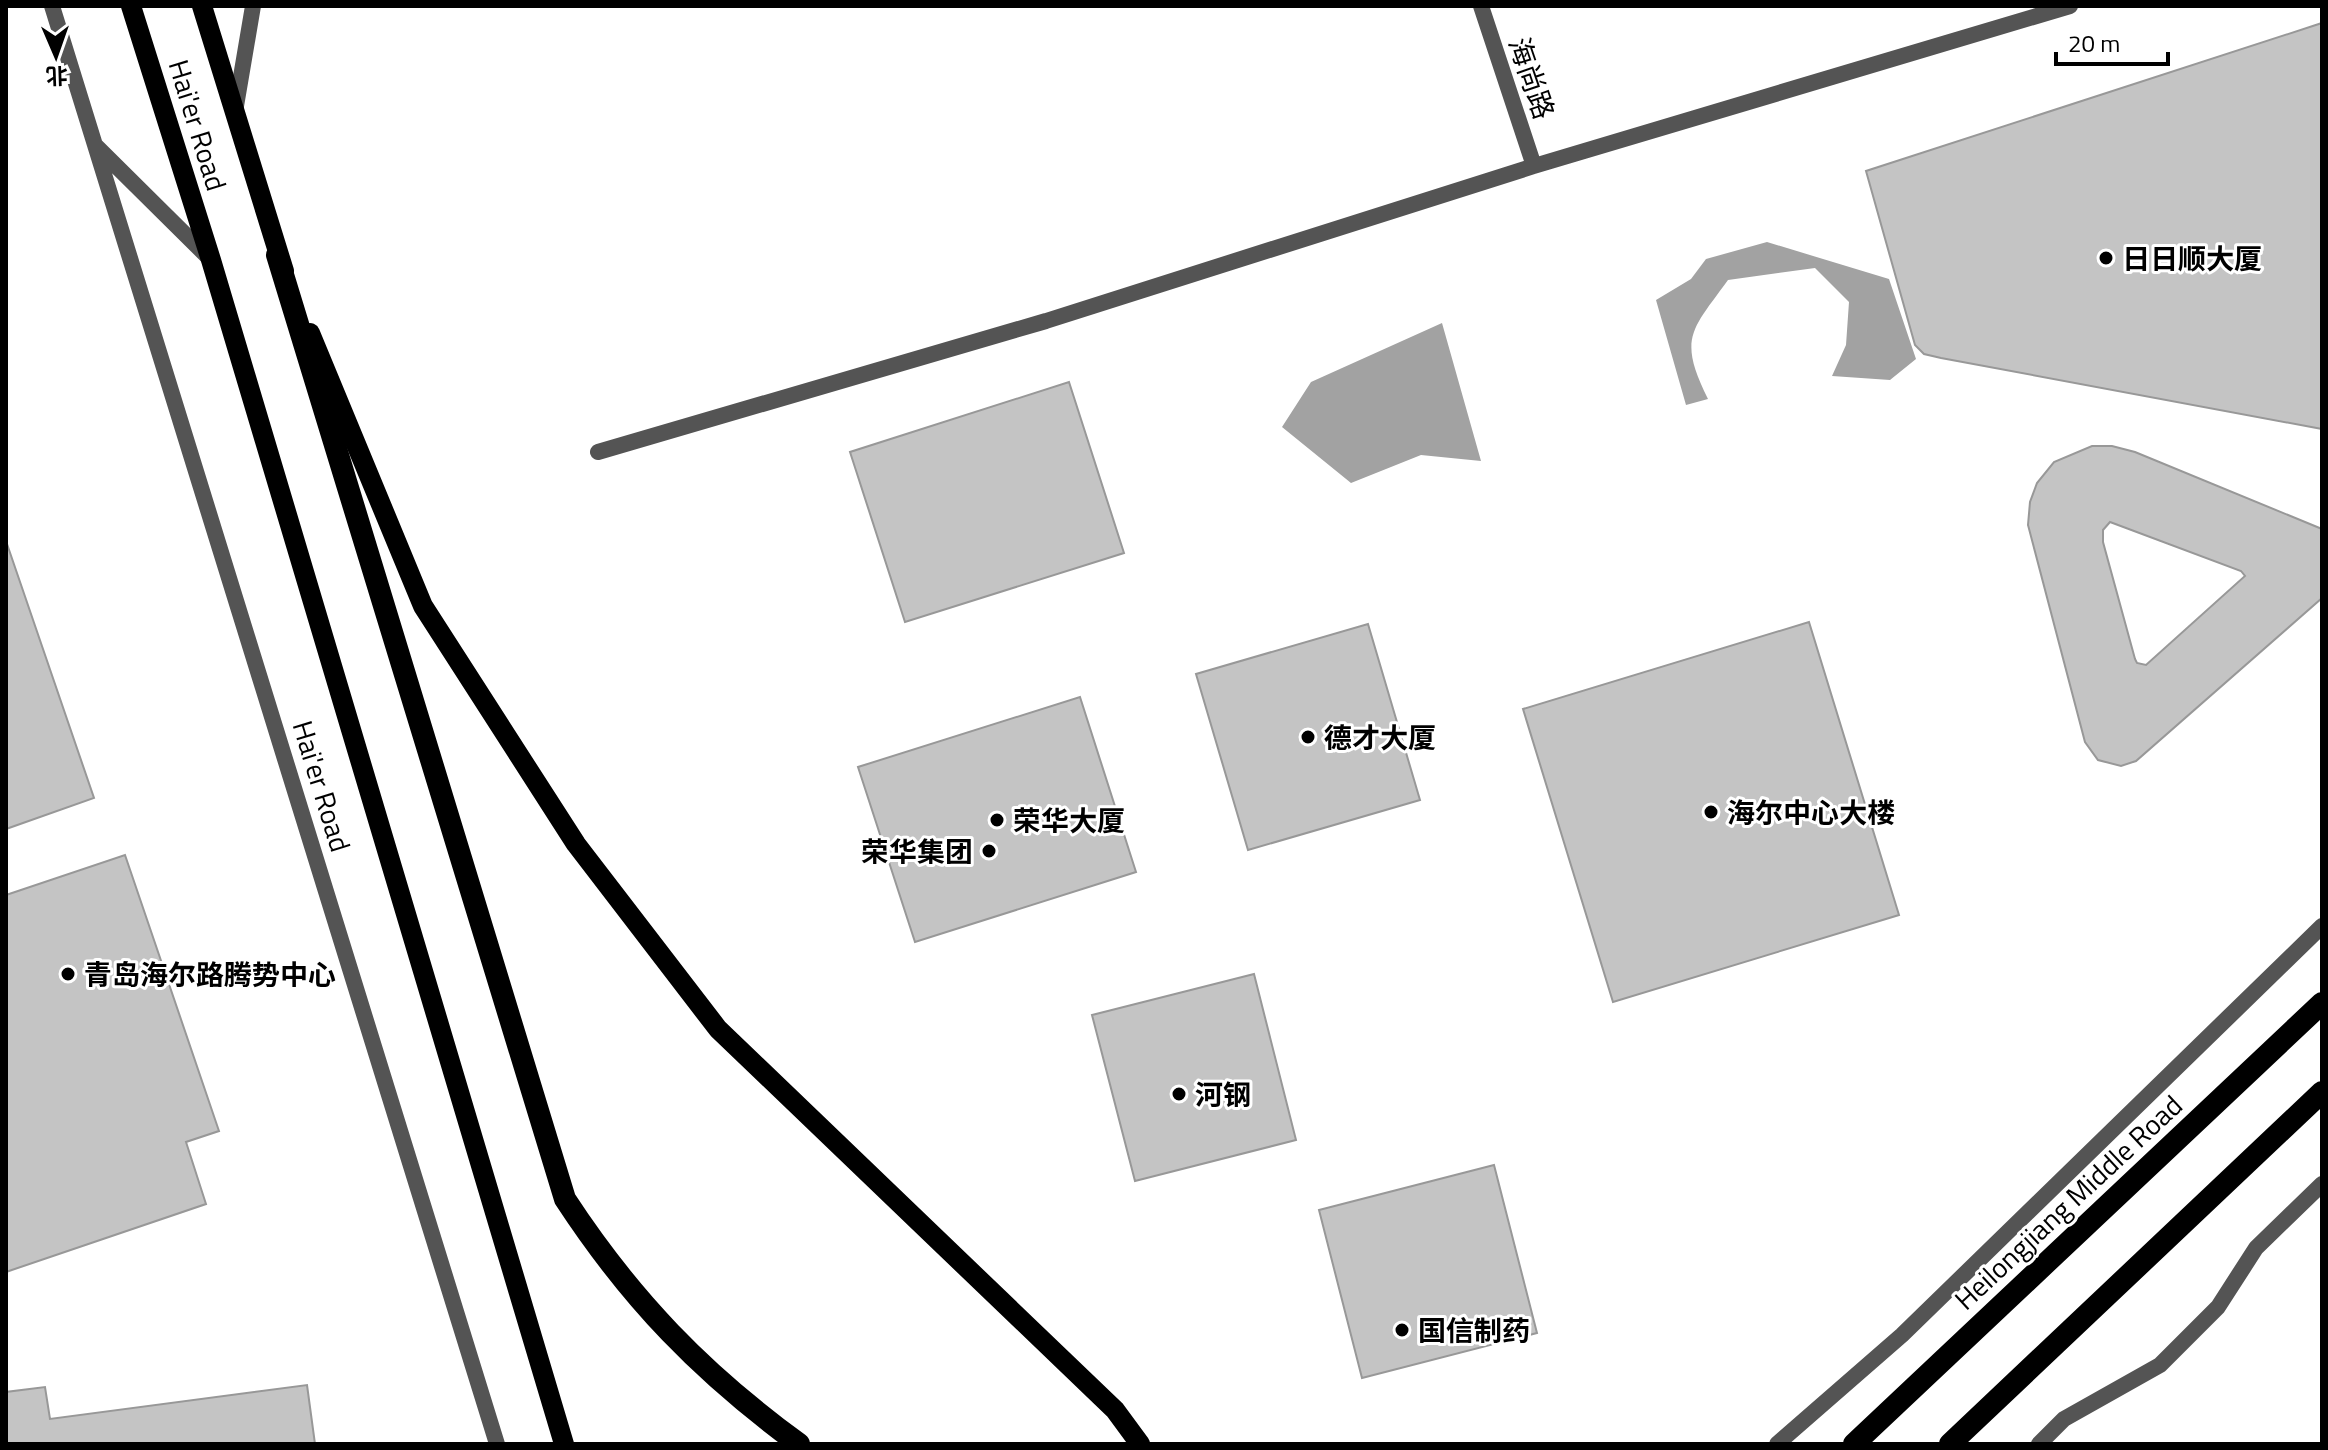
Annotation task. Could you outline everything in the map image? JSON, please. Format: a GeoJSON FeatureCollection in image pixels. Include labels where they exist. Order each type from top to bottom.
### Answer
{"type":"FeatureCollection","features":[{"type":"Feature","properties":{"kind":"highway"},"geometry":{"type":"LineString","coordinates":[[277,255],[565,1199],[606,1262],[680,1346],[751,1409],[799,1444]]}},
{"type":"Feature","properties":{"kind":"highway","name":"Heilongjiang Middle Road"},"geometry":{"type":"LineString","coordinates":[[1854,1444],[2322,1003]]}},
{"type":"Feature","properties":{"kind":"highway"},"geometry":{"type":"LineString","coordinates":[[1950,1444],[2322,1092]]}},
{"type":"Feature","properties":{"kind":"main road","name":"Hai'er Road"},"geometry":{"type":"LineString","coordinates":[[131,6],[211,260],[564,1444]]}},
{"type":"Feature","properties":{"kind":"main road","name":"Hai'er Road"},"geometry":{"type":"LineString","coordinates":[[202,6],[277,255],[423,606],[576,844],[718,1029],[1115,1410],[1140,1444]]}},
{"type":"Feature","properties":{"kind":"street","name":"Hai'er Road"},"geometry":{"type":"LineString","coordinates":[[52,6],[497,1444]]}},
{"type":"Feature","properties":{"kind":"street"},"geometry":{"type":"LineString","coordinates":[[235,113],[253,6]]}},
{"type":"Feature","properties":{"kind":"street","name":"海尚路"},"geometry":{"type":"LineString","coordinates":[[1481,6],[1534,166]]}},
{"type":"Feature","properties":{"kind":"street"},"geometry":{"type":"LineString","coordinates":[[598,452],[1046,321],[1534,166],[2070,6]]}},
{"type":"Feature","properties":{"kind":"street","name":"Hai'er Road"},"geometry":{"type":"LineString","coordinates":[[95,145],[211,260]]}},
{"type":"Feature","properties":{"kind":"street"},"geometry":{"type":"LineString","coordinates":[[1777,1444],[1902,1335],[2322,926]]}},
{"type":"Feature","properties":{"kind":"street"},"geometry":{"type":"LineString","coordinates":[[2039,1444],[2064,1419],[2160,1365],[2218,1307],[2256,1248],[2322,1184]]}},
{"type":"Feature","properties":{"kind":"shaded area"},"geometry":{"type":"Polygon","coordinates":[[[1767,242],[1889,279],[1916,359],[1890,380],[1832,376],[1846,345],[1849,302],[1815,268],[1728,280],[1705,312],[1693,336],[1693,362],[1708,399],[1686,405],[1656,300],[1691,279],[1706,259],[1767,242]]]}},
{"type":"Feature","properties":{"kind":"shaded area"},"geometry":{"type":"Polygon","coordinates":[[[1442,323],[1481,461],[1421,455],[1351,483],[1282,427],[1311,382],[1442,323]]]}},
{"type":"Feature","properties":{"kind":"building","name":"日日顺大厦"},"geometry":{"type":"Polygon","coordinates":[[[2322,23],[2322,429],[1941,358],[1924,354],[1915,345],[1866,171],[2322,23]]]}},
{"type":"Feature","properties":{"kind":"building"},"geometry":{"type":"Polygon","coordinates":[[[1069,382],[1124,553],[905,622],[850,452],[1069,382]]]}},
{"type":"Feature","properties":{"kind":"building"},"geometry":{"type":"Polygon","coordinates":[[[2092,446],[2112,446],[2135,452],[2322,529],[2322,598],[2136,761],[2121,766],[2098,760],[2085,742],[2028,525],[2030,502],[2037,483],[2054,462],[2092,446]],[[2110,522],[2103,530],[2103,542],[2137,663],[2146,665],[2245,576],[2241,571],[2110,522]]]}},
{"type":"Feature","properties":{"kind":"building"},"geometry":{"type":"Polygon","coordinates":[[[6,541],[94,798],[6,829],[6,541]]]}},
{"type":"Feature","properties":{"kind":"building","name":"海尔中心大楼"},"geometry":{"type":"Polygon","coordinates":[[[1809,622],[1899,915],[1613,1002],[1523,709],[1809,622]]]}},
{"type":"Feature","properties":{"kind":"building","name":"德才大厦"},"geometry":{"type":"Polygon","coordinates":[[[1368,624],[1420,800],[1248,850],[1196,674],[1368,624]]]}},
{"type":"Feature","properties":{"kind":"building","name":"荣华大厦"},"geometry":{"type":"Polygon","coordinates":[[[1080,697],[1136,872],[915,942],[858,767],[1080,697]]]}},
{"type":"Feature","properties":{"kind":"building"},"geometry":{"type":"Polygon","coordinates":[[[125,855],[219,1131],[186,1142],[206,1204],[6,1272],[6,895],[125,855]]]}},
{"type":"Feature","properties":{"kind":"building"},"geometry":{"type":"Polygon","coordinates":[[[1254,974],[1296,1140],[1135,1181],[1092,1015],[1254,974]]]}},
{"type":"Feature","properties":{"kind":"building"},"geometry":{"type":"Polygon","coordinates":[[[1494,1165],[1537,1333],[1362,1378],[1319,1210],[1494,1165]]]}},
{"type":"Feature","properties":{"kind":"building"},"geometry":{"type":"Polygon","coordinates":[[[307,1385],[315,1444],[6,1444],[6,1392],[45,1387],[50,1419],[307,1385]]]}},
{"type":"Feature","properties":{"kind":"place","name":"日日顺大厦"},"geometry":{"type":"Point","coordinates":[2106,258]}},
{"type":"Feature","properties":{"kind":"place","name":"德才大厦"},"geometry":{"type":"Point","coordinates":[1308,737]}},
{"type":"Feature","properties":{"kind":"place","name":"海尔中心大楼"},"geometry":{"type":"Point","coordinates":[1711,812]}},
{"type":"Feature","properties":{"kind":"place","name":"荣华大厦"},"geometry":{"type":"Point","coordinates":[997,820]}},
{"type":"Feature","properties":{"kind":"place","name":"荣华集团"},"geometry":{"type":"Point","coordinates":[989,851]}},
{"type":"Feature","properties":{"kind":"place","name":"青岛海尔路腾势中心"},"geometry":{"type":"Point","coordinates":[68,974]}},
{"type":"Feature","properties":{"kind":"place","name":"河钢"},"geometry":{"type":"Point","coordinates":[1179,1094]}},
{"type":"Feature","properties":{"kind":"place","name":"国信制药"},"geometry":{"type":"Point","coordinates":[1402,1330]}}]}
